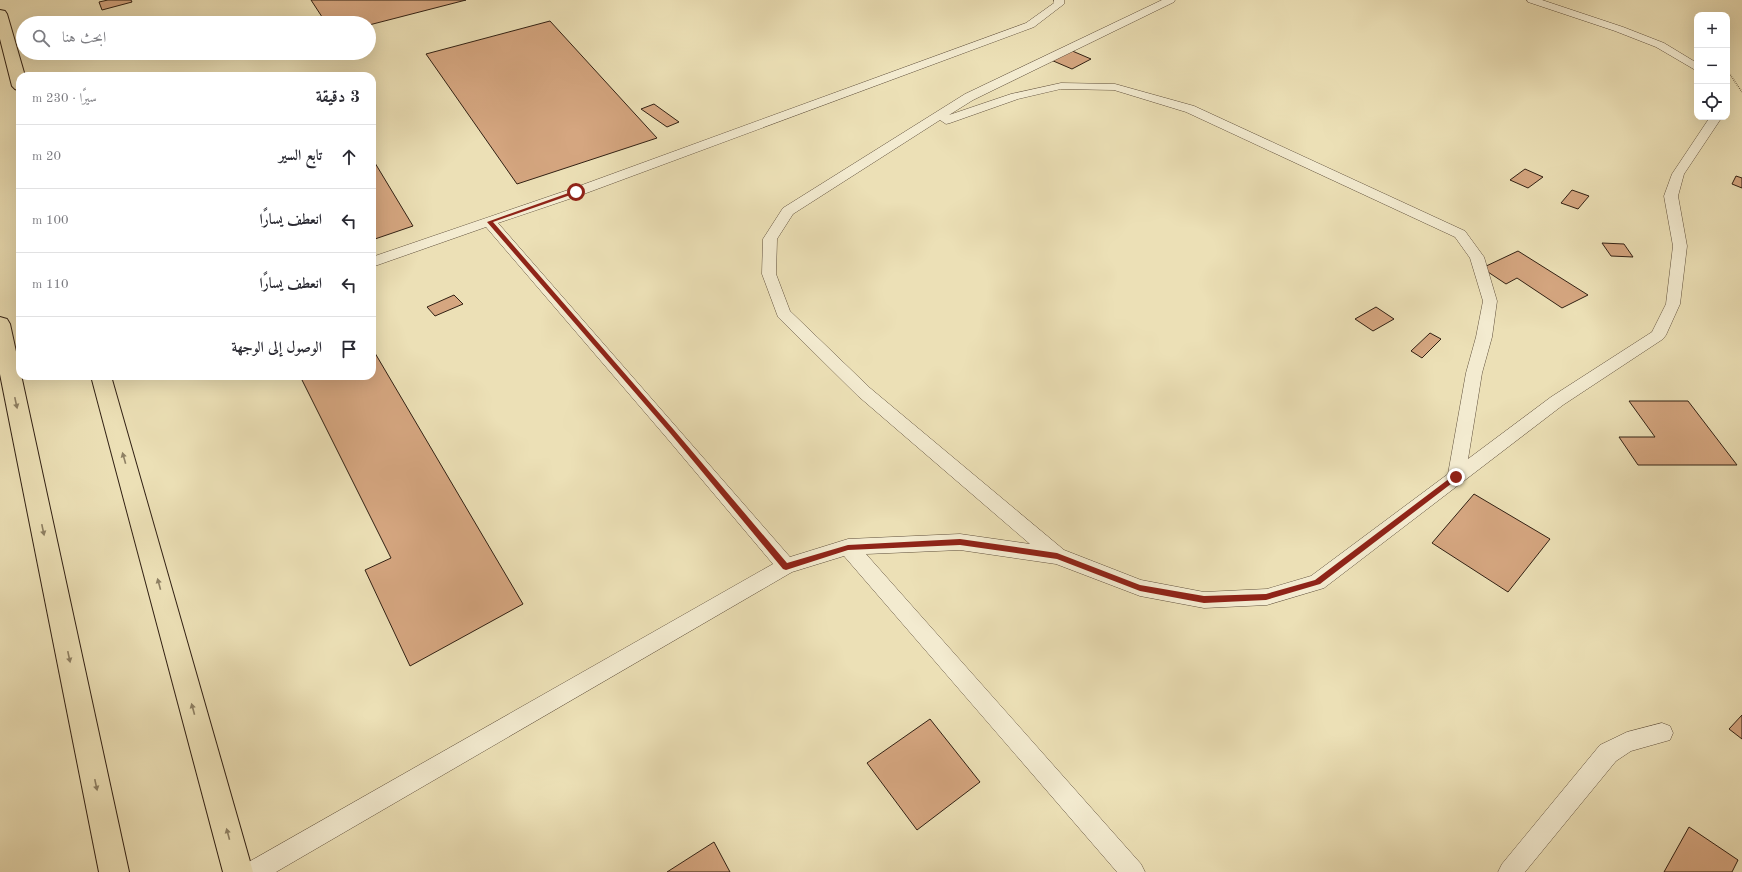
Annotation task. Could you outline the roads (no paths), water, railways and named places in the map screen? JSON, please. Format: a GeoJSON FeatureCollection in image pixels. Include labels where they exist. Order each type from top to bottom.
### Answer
{"type":"FeatureCollection","features":[{"type":"Feature","properties":{"kind":"highway"},"geometry":{"type":"LineString","coordinates":[[0,14],[16,72]]}},
{"type":"Feature","properties":{"kind":"highway"},"geometry":{"type":"LineString","coordinates":[[0,324],[114,872]]}},
{"type":"Feature","properties":{"kind":"highway"},"geometry":{"type":"LineString","coordinates":[[102,380],[238,872]]}},
{"type":"Feature","properties":{"kind":"lane"},"geometry":{"type":"LineString","coordinates":[[376,261],[576,192],[1030,25],[1059,4],[1059,0]]}},
{"type":"Feature","properties":{"kind":"lane"},"geometry":{"type":"LineString","coordinates":[[1057,556],[864,392],[783,313],[769,274],[770,239],[788,211],[969,97],[1170,0]]}},
{"type":"Feature","properties":{"kind":"lane"},"geometry":{"type":"LineString","coordinates":[[1532,0],[1619,29],[1660,45],[1694,66]]}},
{"type":"Feature","properties":{"kind":"lane"},"geometry":{"type":"LineString","coordinates":[[917,130],[1015,96],[1061,86],[1114,87],[1190,109],[1460,234],[1477,257],[1490,301],[1484,337],[1474,373],[1456,477]]}},
{"type":"Feature","properties":{"kind":"lane"},"geometry":{"type":"LineString","coordinates":[[253,872],[786,566],[848,548],[960,542],[1057,556],[1140,588],[1204,600],[1266,597],[1317,582],[1557,401],[1658,335],[1674,304],[1680,246],[1671,196],[1678,174],[1714,120]]}},
{"type":"Feature","properties":{"kind":"lane"},"geometry":{"type":"LineString","coordinates":[[489,222],[672,432],[786,566]]}},
{"type":"Feature","properties":{"kind":"lane"},"geometry":{"type":"LineString","coordinates":[[848,548],[1133,872]]}},
{"type":"Feature","properties":{"kind":"lane"},"geometry":{"type":"LineString","coordinates":[[1510,872],[1608,753],[1627,742],[1662,733]]}}]}
